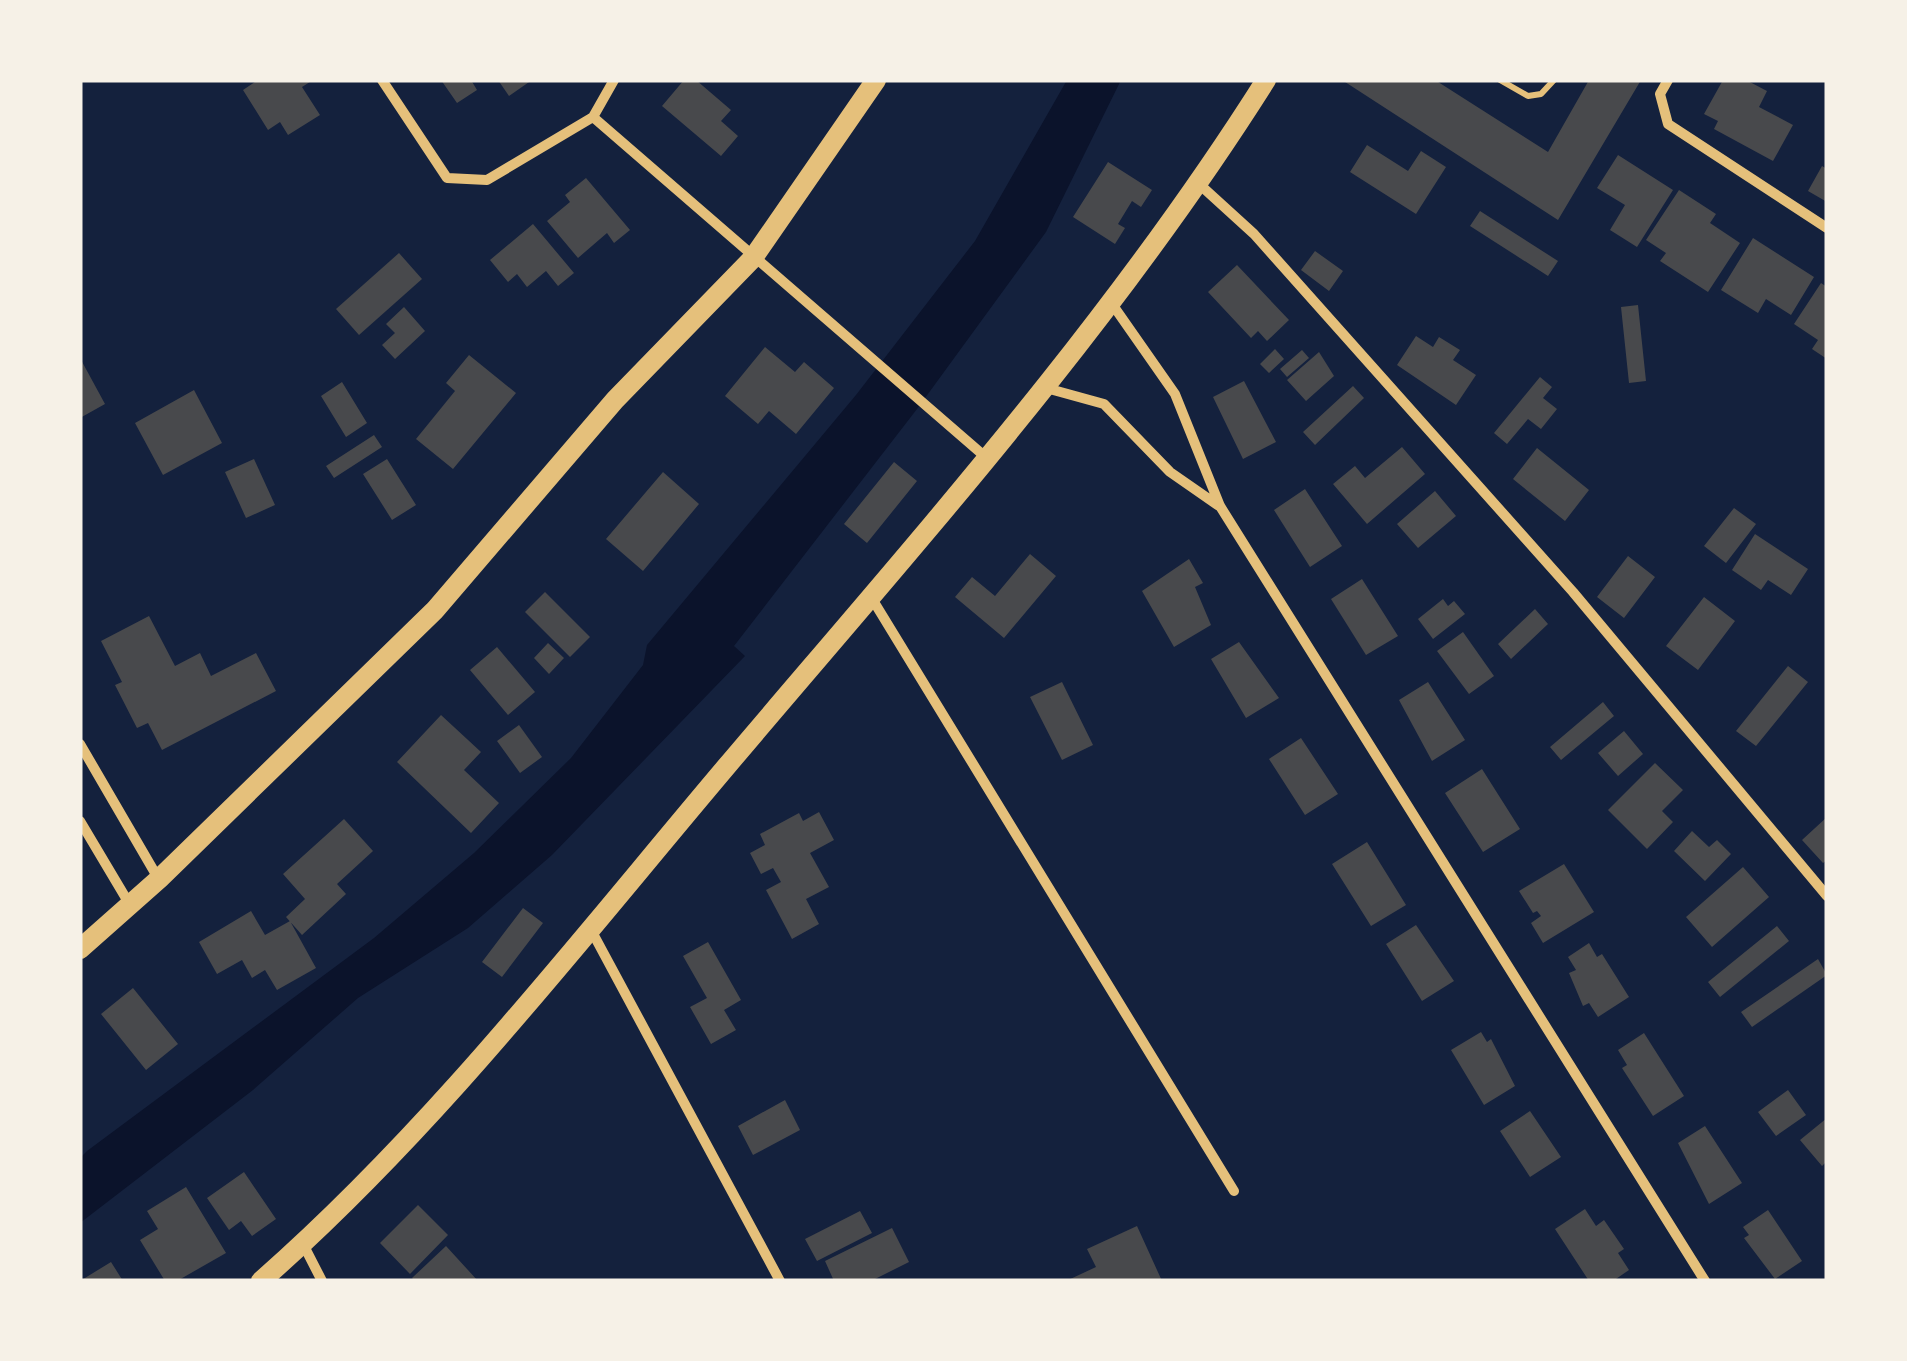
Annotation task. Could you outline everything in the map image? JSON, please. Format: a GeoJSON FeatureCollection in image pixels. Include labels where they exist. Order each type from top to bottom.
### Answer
{"type":"FeatureCollection","features":[{"type":"Feature","properties":{"kind":"main road"},"geometry":{"type":"LineString","coordinates":[[80,949],[159,879],[435,610],[614,400],[753,258],[876,80]]}},
{"type":"Feature","properties":{"kind":"main road"},"geometry":{"type":"LineString","coordinates":[[262,1281],[303,1244],[465,1071],[989,460],[1197,183],[1266,80]]}},
{"type":"Feature","properties":{"kind":"street"},"geometry":{"type":"LineString","coordinates":[[382,80],[447,178],[488,180],[594,116],[614,80]]}},
{"type":"Feature","properties":{"kind":"street"},"geometry":{"type":"LineString","coordinates":[[1668,80],[1660,94],[1668,124],[1827,228]]}},
{"type":"Feature","properties":{"kind":"street"},"geometry":{"type":"LineString","coordinates":[[594,116],[989,460]]}},
{"type":"Feature","properties":{"kind":"street"},"geometry":{"type":"LineString","coordinates":[[1197,183],[1254,234],[1573,592],[1827,896]]}},
{"type":"Feature","properties":{"kind":"street"},"geometry":{"type":"LineString","coordinates":[[1110,301],[1175,394],[1220,506],[1705,1281]]}},
{"type":"Feature","properties":{"kind":"street"},"geometry":{"type":"LineString","coordinates":[[1046,388],[1104,404],[1170,472],[1220,506]]}},
{"type":"Feature","properties":{"kind":"street"},"geometry":{"type":"LineString","coordinates":[[870,596],[1234,1191]]}},
{"type":"Feature","properties":{"kind":"street"},"geometry":{"type":"LineString","coordinates":[[80,744],[159,879]]}},
{"type":"Feature","properties":{"kind":"street"},"geometry":{"type":"LineString","coordinates":[[80,821],[130,905]]}},
{"type":"Feature","properties":{"kind":"street"},"geometry":{"type":"LineString","coordinates":[[590,928],[780,1281]]}},
{"type":"Feature","properties":{"kind":"street"},"geometry":{"type":"LineString","coordinates":[[303,1244],[322,1281]]}},
{"type":"Feature","properties":{"kind":"lane"},"geometry":{"type":"LineString","coordinates":[[1500,80],[1528,96],[1542,94],[1554,80]]}},
{"type":"Feature","properties":{"kind":"water"},"geometry":{"type":"Polygon","coordinates":[[[1067,80],[1121,80],[1046,232],[917,409],[734,646],[745,656],[552,855],[468,928],[358,998],[253,1090],[80,1223],[80,1158],[87,1151],[374,938],[474,853],[571,758],[643,665],[647,645],[856,395],[975,241],[1067,80]]]}},
{"type":"Feature","properties":{"kind":"building"},"geometry":{"type":"Polygon","coordinates":[[[258,80],[313,80],[302,87],[320,115],[288,135],[280,122],[268,130],[243,90],[258,80]]]}},
{"type":"Feature","properties":{"kind":"building"},"geometry":{"type":"Polygon","coordinates":[[[441,80],[471,80],[477,90],[457,103],[441,80]]]}},
{"type":"Feature","properties":{"kind":"building"},"geometry":{"type":"Polygon","coordinates":[[[498,80],[532,80],[509,96],[498,80]]]}},
{"type":"Feature","properties":{"kind":"building"},"geometry":{"type":"Polygon","coordinates":[[[684,80],[696,80],[731,110],[721,121],[738,136],[721,156],[662,106],[684,80]]]}},
{"type":"Feature","properties":{"kind":"building"},"geometry":{"type":"Polygon","coordinates":[[[1342,80],[1435,80],[1548,152],[1589,80],[1641,80],[1558,220],[1342,80]]]}},
{"type":"Feature","properties":{"kind":"building"},"geometry":{"type":"Polygon","coordinates":[[[1723,80],[1746,80],[1767,91],[1759,107],[1793,125],[1773,161],[1714,129],[1718,121],[1704,114],[1723,80]]]}},
{"type":"Feature","properties":{"kind":"building"},"geometry":{"type":"Polygon","coordinates":[[[1367,145],[1408,171],[1421,151],[1446,167],[1416,214],[1350,172],[1367,145]]]}},
{"type":"Feature","properties":{"kind":"building"},"geometry":{"type":"Polygon","coordinates":[[[1618,155],[1673,190],[1637,247],[1610,230],[1625,205],[1597,188],[1618,155]]]}},
{"type":"Feature","properties":{"kind":"building"},"geometry":{"type":"Polygon","coordinates":[[[1108,162],[1152,190],[1141,207],[1132,201],[1118,224],[1125,228],[1115,244],[1073,217],[1108,162]]]}},
{"type":"Feature","properties":{"kind":"building"},"geometry":{"type":"Polygon","coordinates":[[[1822,166],[1827,169],[1827,202],[1808,191],[1822,166]]]}},
{"type":"Feature","properties":{"kind":"building"},"geometry":{"type":"Polygon","coordinates":[[[586,178],[630,230],[614,243],[607,233],[578,258],[547,221],[570,202],[565,195],[586,178]]]}},
{"type":"Feature","properties":{"kind":"building"},"geometry":{"type":"Polygon","coordinates":[[[1679,190],[1716,214],[1710,223],[1740,243],[1708,292],[1660,261],[1666,253],[1646,240],[1679,190]]]}},
{"type":"Feature","properties":{"kind":"building"},"geometry":{"type":"Polygon","coordinates":[[[1480,211],[1558,261],[1548,276],[1470,226],[1480,211]]]}},
{"type":"Feature","properties":{"kind":"building"},"geometry":{"type":"Polygon","coordinates":[[[533,224],[574,273],[558,286],[546,271],[527,287],[517,274],[508,282],[490,260],[533,224]]]}},
{"type":"Feature","properties":{"kind":"building"},"geometry":{"type":"Polygon","coordinates":[[[1753,238],[1814,277],[1791,315],[1766,299],[1758,313],[1721,290],[1753,238]]]}},
{"type":"Feature","properties":{"kind":"building"},"geometry":{"type":"Polygon","coordinates":[[[1315,251],[1343,271],[1329,291],[1301,270],[1315,251]]]}},
{"type":"Feature","properties":{"kind":"building"},"geometry":{"type":"Polygon","coordinates":[[[399,253],[422,279],[359,335],[336,309],[399,253]]]}},
{"type":"Feature","properties":{"kind":"building"},"geometry":{"type":"Polygon","coordinates":[[[1237,265],[1289,320],[1267,341],[1258,331],[1251,338],[1208,292],[1237,265]]]}},
{"type":"Feature","properties":{"kind":"building"},"geometry":{"type":"Polygon","coordinates":[[[1821,283],[1827,287],[1827,359],[1812,349],[1818,340],[1794,324],[1821,283]]]}},
{"type":"Feature","properties":{"kind":"building"},"geometry":{"type":"Polygon","coordinates":[[[1638,305],[1646,381],[1629,383],[1621,307],[1638,305]]]}},
{"type":"Feature","properties":{"kind":"building"},"geometry":{"type":"Polygon","coordinates":[[[404,307],[425,331],[395,359],[382,345],[395,333],[386,324],[404,307]]]}},
{"type":"Feature","properties":{"kind":"building"},"geometry":{"type":"Polygon","coordinates":[[[1416,336],[1433,347],[1439,337],[1460,350],[1453,360],[1476,375],[1456,405],[1397,365],[1416,336]]]}},
{"type":"Feature","properties":{"kind":"building"},"geometry":{"type":"Polygon","coordinates":[[[765,347],[795,372],[804,362],[834,388],[796,434],[769,411],[758,424],[725,396],[765,347]]]}},
{"type":"Feature","properties":{"kind":"building"},"geometry":{"type":"Polygon","coordinates":[[[1275,349],[1284,359],[1269,373],[1260,364],[1275,349]]]}},
{"type":"Feature","properties":{"kind":"building"},"geometry":{"type":"Polygon","coordinates":[[[1302,350],[1309,358],[1287,377],[1280,369],[1302,350]]]}},
{"type":"Feature","properties":{"kind":"building"},"geometry":{"type":"Polygon","coordinates":[[[1319,352],[1334,376],[1306,401],[1287,380],[1319,352]]]}},
{"type":"Feature","properties":{"kind":"building"},"geometry":{"type":"Polygon","coordinates":[[[469,355],[516,393],[453,469],[416,439],[455,391],[446,383],[469,355]]]}},
{"type":"Feature","properties":{"kind":"building"},"geometry":{"type":"Polygon","coordinates":[[[80,358],[105,404],[80,418],[80,358]]]}},
{"type":"Feature","properties":{"kind":"building"},"geometry":{"type":"Polygon","coordinates":[[[1540,377],[1552,387],[1543,398],[1557,409],[1541,429],[1528,419],[1507,444],[1494,433],[1540,377]]]}},
{"type":"Feature","properties":{"kind":"building"},"geometry":{"type":"Polygon","coordinates":[[[1244,381],[1276,442],[1243,459],[1213,397],[1244,381]]]}},
{"type":"Feature","properties":{"kind":"building"},"geometry":{"type":"Polygon","coordinates":[[[342,382],[367,423],[346,437],[321,396],[342,382]]]}},
{"type":"Feature","properties":{"kind":"building"},"geometry":{"type":"Polygon","coordinates":[[[1353,386],[1364,398],[1315,445],[1303,432],[1353,386]]]}},
{"type":"Feature","properties":{"kind":"building"},"geometry":{"type":"Polygon","coordinates":[[[194,390],[222,443],[163,475],[135,423],[194,390]]]}},
{"type":"Feature","properties":{"kind":"building"},"geometry":{"type":"Polygon","coordinates":[[[374,435],[382,447],[334,478],[326,466],[374,435]]]}},
{"type":"Feature","properties":{"kind":"building"},"geometry":{"type":"Polygon","coordinates":[[[1402,447],[1425,474],[1367,524],[1333,484],[1355,466],[1365,478],[1402,447]]]}},
{"type":"Feature","properties":{"kind":"building"},"geometry":{"type":"Polygon","coordinates":[[[1537,448],[1589,490],[1565,521],[1513,479],[1537,448]]]}},
{"type":"Feature","properties":{"kind":"building"},"geometry":{"type":"Polygon","coordinates":[[[254,459],[275,505],[246,518],[225,472],[254,459]]]}},
{"type":"Feature","properties":{"kind":"building"},"geometry":{"type":"Polygon","coordinates":[[[387,459],[416,505],[392,520],[363,474],[387,459]]]}},
{"type":"Feature","properties":{"kind":"building"},"geometry":{"type":"Polygon","coordinates":[[[894,462],[917,481],[867,543],[844,524],[894,462]]]}},
{"type":"Feature","properties":{"kind":"building"},"geometry":{"type":"Polygon","coordinates":[[[663,472],[699,504],[643,571],[606,539],[663,472]]]}},
{"type":"Feature","properties":{"kind":"building"},"geometry":{"type":"Polygon","coordinates":[[[1305,489],[1342,546],[1310,567],[1274,510],[1305,489]]]}},
{"type":"Feature","properties":{"kind":"building"},"geometry":{"type":"Polygon","coordinates":[[[1435,491],[1456,516],[1418,548],[1397,524],[1435,491]]]}},
{"type":"Feature","properties":{"kind":"building"},"geometry":{"type":"Polygon","coordinates":[[[1734,508],[1756,524],[1726,563],[1704,546],[1734,508]]]}},
{"type":"Feature","properties":{"kind":"building"},"geometry":{"type":"Polygon","coordinates":[[[1755,534],[1808,569],[1791,595],[1768,580],[1761,590],[1732,570],[1755,534]]]}},
{"type":"Feature","properties":{"kind":"building"},"geometry":{"type":"Polygon","coordinates":[[[1030,554],[1056,576],[1004,638],[955,597],[972,577],[995,596],[1030,554]]]}},
{"type":"Feature","properties":{"kind":"building"},"geometry":{"type":"Polygon","coordinates":[[[1628,556],[1655,577],[1624,618],[1597,597],[1628,556]]]}},
{"type":"Feature","properties":{"kind":"building"},"geometry":{"type":"Polygon","coordinates":[[[1189,559],[1203,583],[1195,587],[1211,625],[1174,647],[1142,591],[1189,559]]]}},
{"type":"Feature","properties":{"kind":"building"},"geometry":{"type":"Polygon","coordinates":[[[1362,579],[1398,636],[1366,655],[1331,599],[1362,579]]]}},
{"type":"Feature","properties":{"kind":"building"},"geometry":{"type":"Polygon","coordinates":[[[545,592],[590,637],[570,657],[525,612],[545,592]]]}},
{"type":"Feature","properties":{"kind":"building"},"geometry":{"type":"Polygon","coordinates":[[[1704,597],[1735,621],[1698,670],[1666,646],[1704,597]]]}},
{"type":"Feature","properties":{"kind":"building"},"geometry":{"type":"Polygon","coordinates":[[[1443,599],[1448,606],[1454,601],[1465,614],[1433,639],[1418,619],[1443,599]]]}},
{"type":"Feature","properties":{"kind":"building"},"geometry":{"type":"Polygon","coordinates":[[[1535,609],[1548,624],[1511,659],[1498,644],[1535,609]]]}},
{"type":"Feature","properties":{"kind":"building"},"geometry":{"type":"Polygon","coordinates":[[[149,616],[175,666],[200,653],[211,676],[256,653],[276,691],[162,750],[148,723],[137,728],[115,685],[122,682],[101,641],[149,616]]]}},
{"type":"Feature","properties":{"kind":"building"},"geometry":{"type":"Polygon","coordinates":[[[1463,632],[1494,676],[1469,694],[1437,651],[1463,632]]]}},
{"type":"Feature","properties":{"kind":"building"},"geometry":{"type":"Polygon","coordinates":[[[1239,642],[1279,698],[1246,718],[1211,659],[1239,642]]]}},
{"type":"Feature","properties":{"kind":"building"},"geometry":{"type":"Polygon","coordinates":[[[548,643],[564,658],[549,674],[534,658],[548,643]]]}},
{"type":"Feature","properties":{"kind":"building"},"geometry":{"type":"Polygon","coordinates":[[[497,647],[535,692],[508,715],[470,670],[497,647]]]}},
{"type":"Feature","properties":{"kind":"building"},"geometry":{"type":"Polygon","coordinates":[[[1788,666],[1808,682],[1756,746],[1736,731],[1788,666]]]}},
{"type":"Feature","properties":{"kind":"building"},"geometry":{"type":"Polygon","coordinates":[[[1062,682],[1093,745],[1062,760],[1030,697],[1062,682]]]}},
{"type":"Feature","properties":{"kind":"building"},"geometry":{"type":"Polygon","coordinates":[[[1428,682],[1465,740],[1432,761],[1399,700],[1428,682]]]}},
{"type":"Feature","properties":{"kind":"building"},"geometry":{"type":"Polygon","coordinates":[[[1603,702],[1614,716],[1561,760],[1550,747],[1603,702]]]}},
{"type":"Feature","properties":{"kind":"building"},"geometry":{"type":"Polygon","coordinates":[[[441,715],[481,752],[464,770],[499,803],[471,833],[397,762],[441,715]]]}},
{"type":"Feature","properties":{"kind":"building"},"geometry":{"type":"Polygon","coordinates":[[[519,725],[542,757],[520,773],[497,741],[519,725]]]}},
{"type":"Feature","properties":{"kind":"building"},"geometry":{"type":"Polygon","coordinates":[[[1624,731],[1643,754],[1618,776],[1598,753],[1624,731]]]}},
{"type":"Feature","properties":{"kind":"building"},"geometry":{"type":"Polygon","coordinates":[[[1301,738],[1338,794],[1305,815],[1269,759],[1301,738]]]}},
{"type":"Feature","properties":{"kind":"building"},"geometry":{"type":"Polygon","coordinates":[[[1655,763],[1683,790],[1662,811],[1673,822],[1647,849],[1608,810],[1655,763]]]}},
{"type":"Feature","properties":{"kind":"building"},"geometry":{"type":"Polygon","coordinates":[[[1482,769],[1520,829],[1483,852],[1445,793],[1482,769]]]}},
{"type":"Feature","properties":{"kind":"building"},"geometry":{"type":"Polygon","coordinates":[[[819,812],[834,840],[810,853],[829,887],[806,899],[819,924],[792,939],[766,890],[781,882],[773,868],[761,874],[750,853],[765,845],[760,834],[799,813],[803,821],[819,812]]]}},
{"type":"Feature","properties":{"kind":"building"},"geometry":{"type":"Polygon","coordinates":[[[1827,817],[1827,860],[1823,863],[1802,840],[1827,817]]]}},
{"type":"Feature","properties":{"kind":"building"},"geometry":{"type":"Polygon","coordinates":[[[344,819],[373,851],[337,884],[346,894],[302,935],[286,917],[305,899],[283,874],[344,819]]]}},
{"type":"Feature","properties":{"kind":"building"},"geometry":{"type":"Polygon","coordinates":[[[1692,831],[1709,847],[1717,840],[1731,854],[1705,881],[1674,851],[1692,831]]]}},
{"type":"Feature","properties":{"kind":"building"},"geometry":{"type":"Polygon","coordinates":[[[1367,842],[1406,905],[1371,926],[1332,864],[1367,842]]]}},
{"type":"Feature","properties":{"kind":"building"},"geometry":{"type":"Polygon","coordinates":[[[1564,864],[1594,912],[1543,943],[1531,923],[1541,916],[1537,911],[1533,913],[1519,891],[1564,864]]]}},
{"type":"Feature","properties":{"kind":"building"},"geometry":{"type":"Polygon","coordinates":[[[1743,867],[1769,897],[1712,947],[1686,917],[1743,867]]]}},
{"type":"Feature","properties":{"kind":"building"},"geometry":{"type":"Polygon","coordinates":[[[523,908],[543,923],[502,977],[482,962],[523,908]]]}},
{"type":"Feature","properties":{"kind":"building"},"geometry":{"type":"Polygon","coordinates":[[[251,911],[265,935],[290,921],[316,968],[277,990],[265,970],[252,978],[242,960],[217,974],[199,942],[251,911]]]}},
{"type":"Feature","properties":{"kind":"building"},"geometry":{"type":"Polygon","coordinates":[[[1416,925],[1454,981],[1422,1001],[1386,944],[1416,925]]]}},
{"type":"Feature","properties":{"kind":"building"},"geometry":{"type":"Polygon","coordinates":[[[1777,926],[1789,941],[1720,997],[1708,982],[1777,926]]]}},
{"type":"Feature","properties":{"kind":"building"},"geometry":{"type":"Polygon","coordinates":[[[708,942],[741,1000],[724,1010],[736,1030],[711,1044],[690,1007],[707,998],[683,956],[708,942]]]}},
{"type":"Feature","properties":{"kind":"building"},"geometry":{"type":"Polygon","coordinates":[[[1589,943],[1597,957],[1602,954],[1629,997],[1598,1017],[1589,1003],[1583,1006],[1569,973],[1576,970],[1568,957],[1589,943]]]}},
{"type":"Feature","properties":{"kind":"building"},"geometry":{"type":"Polygon","coordinates":[[[1818,959],[1827,975],[1752,1027],[1741,1012],[1818,959]]]}},
{"type":"Feature","properties":{"kind":"building"},"geometry":{"type":"Polygon","coordinates":[[[133,988],[178,1044],[146,1070],[101,1014],[133,988]]]}},
{"type":"Feature","properties":{"kind":"building"},"geometry":{"type":"Polygon","coordinates":[[[1481,1032],[1487,1042],[1491,1039],[1515,1086],[1484,1105],[1451,1050],[1481,1032]]]}},
{"type":"Feature","properties":{"kind":"building"},"geometry":{"type":"Polygon","coordinates":[[[1644,1033],[1684,1096],[1653,1116],[1622,1068],[1627,1065],[1618,1050],[1644,1033]]]}},
{"type":"Feature","properties":{"kind":"building"},"geometry":{"type":"Polygon","coordinates":[[[1788,1090],[1806,1115],[1776,1136],[1758,1112],[1788,1090]]]}},
{"type":"Feature","properties":{"kind":"building"},"geometry":{"type":"Polygon","coordinates":[[[785,1100],[800,1130],[753,1155],[738,1126],[785,1100]]]}},
{"type":"Feature","properties":{"kind":"building"},"geometry":{"type":"Polygon","coordinates":[[[1530,1111],[1561,1157],[1530,1177],[1500,1131],[1530,1111]]]}},
{"type":"Feature","properties":{"kind":"building"},"geometry":{"type":"Polygon","coordinates":[[[1827,1118],[1827,1161],[1822,1166],[1800,1140],[1827,1118]]]}},
{"type":"Feature","properties":{"kind":"building"},"geometry":{"type":"Polygon","coordinates":[[[1705,1126],[1742,1183],[1709,1204],[1678,1143],[1705,1126]]]}},
{"type":"Feature","properties":{"kind":"building"},"geometry":{"type":"Polygon","coordinates":[[[244,1172],[276,1219],[252,1236],[241,1221],[229,1230],[207,1198],[244,1172]]]}},
{"type":"Feature","properties":{"kind":"building"},"geometry":{"type":"Polygon","coordinates":[[[186,1187],[226,1253],[177,1281],[165,1281],[140,1240],[158,1229],[147,1211],[186,1187]]]}},
{"type":"Feature","properties":{"kind":"building"},"geometry":{"type":"Polygon","coordinates":[[[418,1205],[448,1235],[410,1274],[380,1243],[418,1205]]]}},
{"type":"Feature","properties":{"kind":"building"},"geometry":{"type":"Polygon","coordinates":[[[1585,1209],[1596,1226],[1604,1220],[1624,1249],[1618,1253],[1629,1270],[1613,1281],[1589,1281],[1555,1229],[1585,1209]]]}},
{"type":"Feature","properties":{"kind":"building"},"geometry":{"type":"Polygon","coordinates":[[[1768,1210],[1802,1261],[1775,1279],[1744,1238],[1749,1235],[1743,1227],[1768,1210]]]}},
{"type":"Feature","properties":{"kind":"building"},"geometry":{"type":"Polygon","coordinates":[[[860,1211],[872,1233],[817,1261],[805,1239],[860,1211]]]}},
{"type":"Feature","properties":{"kind":"building"},"geometry":{"type":"Polygon","coordinates":[[[1137,1226],[1162,1281],[1066,1281],[1096,1267],[1087,1249],[1137,1226]]]}},
{"type":"Feature","properties":{"kind":"building"},"geometry":{"type":"Polygon","coordinates":[[[892,1228],[909,1262],[871,1281],[834,1281],[825,1261],[892,1228]]]}},
{"type":"Feature","properties":{"kind":"building"},"geometry":{"type":"Polygon","coordinates":[[[446,1246],[478,1281],[412,1278],[446,1246]]]}},
{"type":"Feature","properties":{"kind":"building"},"geometry":{"type":"Polygon","coordinates":[[[111,1262],[123,1281],[80,1281],[111,1262]]]}}]}
